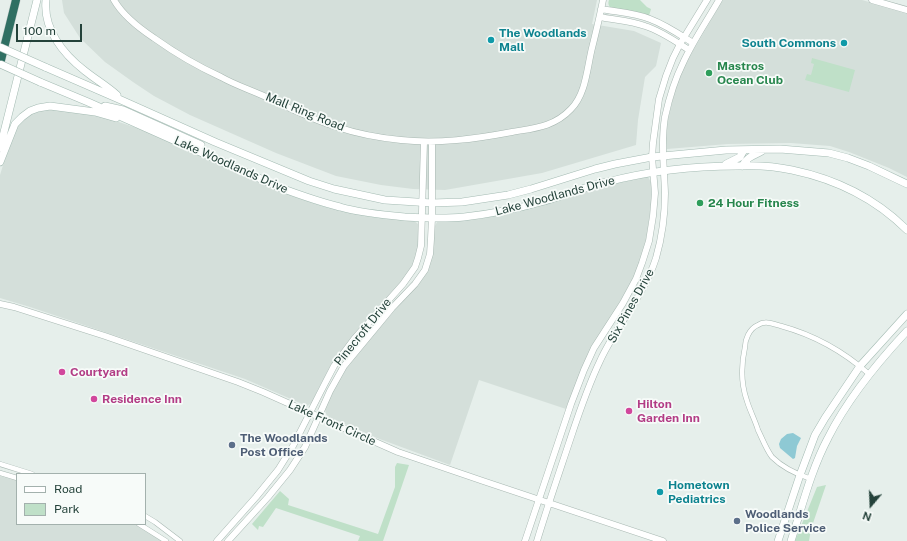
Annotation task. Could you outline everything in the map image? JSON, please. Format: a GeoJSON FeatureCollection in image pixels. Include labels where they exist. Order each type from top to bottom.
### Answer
{"type":"FeatureCollection","features":[{"type":"Feature","properties":{"kind":"highway"},"geometry":{"type":"LineString","coordinates":[[0,64],[16,0]]}},
{"type":"Feature","properties":{"kind":"main road"},"geometry":{"type":"LineString","coordinates":[[0,148],[37,0]]}},
{"type":"Feature","properties":{"kind":"main road"},"geometry":{"type":"LineString","coordinates":[[46,0],[45,7],[48,23],[60,46],[83,70],[114,92],[121,100]]}},
{"type":"Feature","properties":{"kind":"main road","name":"Lake Woodlands Drive"},"geometry":{"type":"LineString","coordinates":[[0,47],[204,137],[309,181],[334,189],[385,200],[432,203],[462,202],[508,195],[615,164],[652,157],[726,150],[780,149],[829,153],[870,166],[907,184]]}},
{"type":"Feature","properties":{"kind":"main road","name":"Lake Woodlands Drive"},"geometry":{"type":"LineString","coordinates":[[0,64],[148,129],[190,144],[281,188],[313,200],[341,208],[372,214],[422,218],[484,215],[540,202],[605,182],[664,170],[722,166],[758,166],[792,170],[829,180],[874,203],[907,229]]}},
{"type":"Feature","properties":{"kind":"main road"},"geometry":{"type":"LineString","coordinates":[[88,102],[123,110],[190,144],[194,132]]}},
{"type":"Feature","properties":{"kind":"main road"},"geometry":{"type":"LineString","coordinates":[[0,162],[15,124],[30,111],[38,108],[50,106],[95,112],[122,119],[148,129]]}},
{"type":"Feature","properties":{"kind":"main road"},"geometry":{"type":"LineString","coordinates":[[200,149],[204,137]]}},
{"type":"Feature","properties":{"kind":"main road"},"geometry":{"type":"LineString","coordinates":[[722,166],[740,157],[744,150]]}},
{"type":"Feature","properties":{"kind":"main road"},"geometry":{"type":"LineString","coordinates":[[742,166],[746,159],[750,156],[764,150]]}},
{"type":"Feature","properties":{"kind":"main road"},"geometry":{"type":"LineString","coordinates":[[778,541],[815,435],[860,366],[907,314]]}},
{"type":"Feature","properties":{"kind":"main road"},"geometry":{"type":"LineString","coordinates":[[791,541],[811,479],[836,421],[869,374],[907,331]]}},
{"type":"Feature","properties":{"kind":"street","name":"Mall Ring Road"},"geometry":{"type":"LineString","coordinates":[[114,0],[119,9],[149,35],[168,48],[221,78],[337,127],[378,137],[424,142],[451,141],[495,136],[538,127],[551,123],[562,117],[574,106],[582,92],[603,0]]}},
{"type":"Feature","properties":{"kind":"street","name":"Six Pines Drive"},"geometry":{"type":"LineString","coordinates":[[525,541],[584,370],[594,348],[623,303],[636,279],[642,263],[649,241],[653,216],[655,193],[652,157],[659,99],[673,58],[707,0]]}},
{"type":"Feature","properties":{"kind":"street","name":"Six Pines Drive"},"geometry":{"type":"LineString","coordinates":[[537,541],[581,408],[599,364],[653,268],[660,243],[664,218],[665,193],[663,156],[665,118],[675,82],[682,64],[719,0]]}},
{"type":"Feature","properties":{"kind":"street"},"geometry":{"type":"LineString","coordinates":[[872,0],[907,10]]}},
{"type":"Feature","properties":{"kind":"street"},"geometry":{"type":"LineString","coordinates":[[601,9],[650,19],[667,27],[693,43]]}},
{"type":"Feature","properties":{"kind":"street"},"geometry":{"type":"LineString","coordinates":[[600,17],[633,22],[647,26],[689,50]]}},
{"type":"Feature","properties":{"kind":"street","name":"Pinecroft Drive"},"geometry":{"type":"LineString","coordinates":[[217,541],[278,470],[293,446],[334,366],[354,339],[403,284],[415,267],[421,246],[424,142]]}},
{"type":"Feature","properties":{"kind":"street","name":"Pinecroft Drive"},"geometry":{"type":"LineString","coordinates":[[228,541],[290,470],[305,447],[330,391],[344,366],[392,308],[415,284],[424,270],[430,254],[432,218],[432,142]]}},
{"type":"Feature","properties":{"kind":"street"},"geometry":{"type":"LineString","coordinates":[[642,263],[653,268]]}},
{"type":"Feature","properties":{"kind":"street","name":"Lake Front Circle"},"geometry":{"type":"LineString","coordinates":[[0,304],[74,326],[207,371],[263,392],[398,452],[663,541]]}},
{"type":"Feature","properties":{"kind":"street"},"geometry":{"type":"LineString","coordinates":[[811,479],[780,465],[771,455],[764,442],[747,402],[742,375],[747,337],[752,329],[760,323],[769,322],[791,329],[831,346],[851,358],[869,374]]}},
{"type":"Feature","properties":{"kind":"street"},"geometry":{"type":"LineString","coordinates":[[602,337],[611,341]]}},
{"type":"Feature","properties":{"kind":"street"},"geometry":{"type":"LineString","coordinates":[[571,404],[581,408]]}},
{"type":"Feature","properties":{"kind":"street"},"geometry":{"type":"LineString","coordinates":[[0,464],[29,473]]}},
{"type":"Feature","properties":{"kind":"street"},"geometry":{"type":"LineString","coordinates":[[0,473],[16,478]]}},
{"type":"Feature","properties":{"kind":"street"},"geometry":{"type":"LineString","coordinates":[[146,517],[180,541]]}},
{"type":"Feature","properties":{"kind":"street"},"geometry":{"type":"LineString","coordinates":[[141,525],[166,541]]}},
{"type":"Feature","properties":{"kind":"shaded area","name":"The Woodlands Mall"},"geometry":{"type":"Polygon","coordinates":[[[62,0],[597,0],[592,24],[634,31],[661,43],[656,66],[645,77],[638,120],[636,145],[542,173],[445,190],[413,189],[381,185],[336,176],[276,153],[190,115],[154,96],[105,62],[80,38],[64,13],[62,0]]]}},
{"type":"Feature","properties":{"kind":"shaded area"},"geometry":{"type":"Polygon","coordinates":[[[723,0],[862,0],[907,13],[907,177],[889,168],[830,146],[791,143],[728,144],[667,149],[666,138],[668,119],[675,90],[685,64],[723,0]]]}},
{"type":"Feature","properties":{"kind":"shaded area"},"geometry":{"type":"Polygon","coordinates":[[[51,109],[88,114],[110,119],[146,131],[298,198],[326,207],[373,217],[413,220],[420,227],[419,245],[413,265],[405,277],[342,350],[318,389],[312,403],[307,406],[245,379],[0,298],[0,175],[11,139],[19,124],[33,113],[40,110],[51,109]]]}},
{"type":"Feature","properties":{"kind":"shaded area"},"geometry":{"type":"Polygon","coordinates":[[[648,177],[651,182],[651,205],[646,241],[640,261],[620,302],[592,347],[566,409],[479,380],[450,465],[377,438],[329,417],[326,414],[325,409],[334,388],[346,369],[359,351],[411,292],[426,272],[434,228],[437,222],[484,218],[519,211],[618,183],[648,177]]]}},
{"type":"Feature","properties":{"kind":"shaded area"},"geometry":{"type":"Polygon","coordinates":[[[0,476],[16,481],[16,525],[137,525],[162,541],[0,541],[0,476]]]}},
{"type":"Feature","properties":{"kind":"green space"},"geometry":{"type":"Polygon","coordinates":[[[609,0],[640,0],[651,9],[649,16],[611,8],[608,4],[609,0]]]}},
{"type":"Feature","properties":{"kind":"green space"},"geometry":{"type":"Polygon","coordinates":[[[812,58],[855,70],[849,92],[805,80],[807,74],[811,75],[814,64],[811,63],[812,58]]]}},
{"type":"Feature","properties":{"kind":"green space"},"geometry":{"type":"Polygon","coordinates":[[[397,463],[409,465],[383,541],[358,541],[360,536],[276,508],[263,527],[259,526],[258,530],[252,524],[280,491],[289,499],[288,505],[378,534],[395,487],[395,467],[397,463]]]}},
{"type":"Feature","properties":{"kind":"green space"},"geometry":{"type":"Polygon","coordinates":[[[826,485],[811,529],[809,541],[795,541],[817,487],[826,485]]]}},
{"type":"Feature","properties":{"kind":"water"},"geometry":{"type":"Polygon","coordinates":[[[793,433],[801,438],[797,446],[795,458],[793,459],[780,448],[779,444],[781,439],[787,434],[793,433]]]}},
{"type":"Feature","properties":{"kind":"place","name":"The Woodlands Mall"},"geometry":{"type":"Point","coordinates":[491,40]}},
{"type":"Feature","properties":{"kind":"place","name":"South Commons"},"geometry":{"type":"Point","coordinates":[844,43]}},
{"type":"Feature","properties":{"kind":"place","name":"Mastros Ocean Club"},"geometry":{"type":"Point","coordinates":[709,73]}},
{"type":"Feature","properties":{"kind":"place","name":"24 Hour Fitness"},"geometry":{"type":"Point","coordinates":[700,203]}},
{"type":"Feature","properties":{"kind":"place","name":"Courtyard"},"geometry":{"type":"Point","coordinates":[62,372]}},
{"type":"Feature","properties":{"kind":"place","name":"Residence Inn"},"geometry":{"type":"Point","coordinates":[94,399]}},
{"type":"Feature","properties":{"kind":"place","name":"Hilton Garden Inn"},"geometry":{"type":"Point","coordinates":[629,411]}},
{"type":"Feature","properties":{"kind":"place","name":"The Woodlands Post Office"},"geometry":{"type":"Point","coordinates":[232,445]}},
{"type":"Feature","properties":{"kind":"place","name":"Hometown Pediatrics"},"geometry":{"type":"Point","coordinates":[660,492]}},
{"type":"Feature","properties":{"kind":"place","name":"Woodlands Police Service"},"geometry":{"type":"Point","coordinates":[737,521]}}]}
